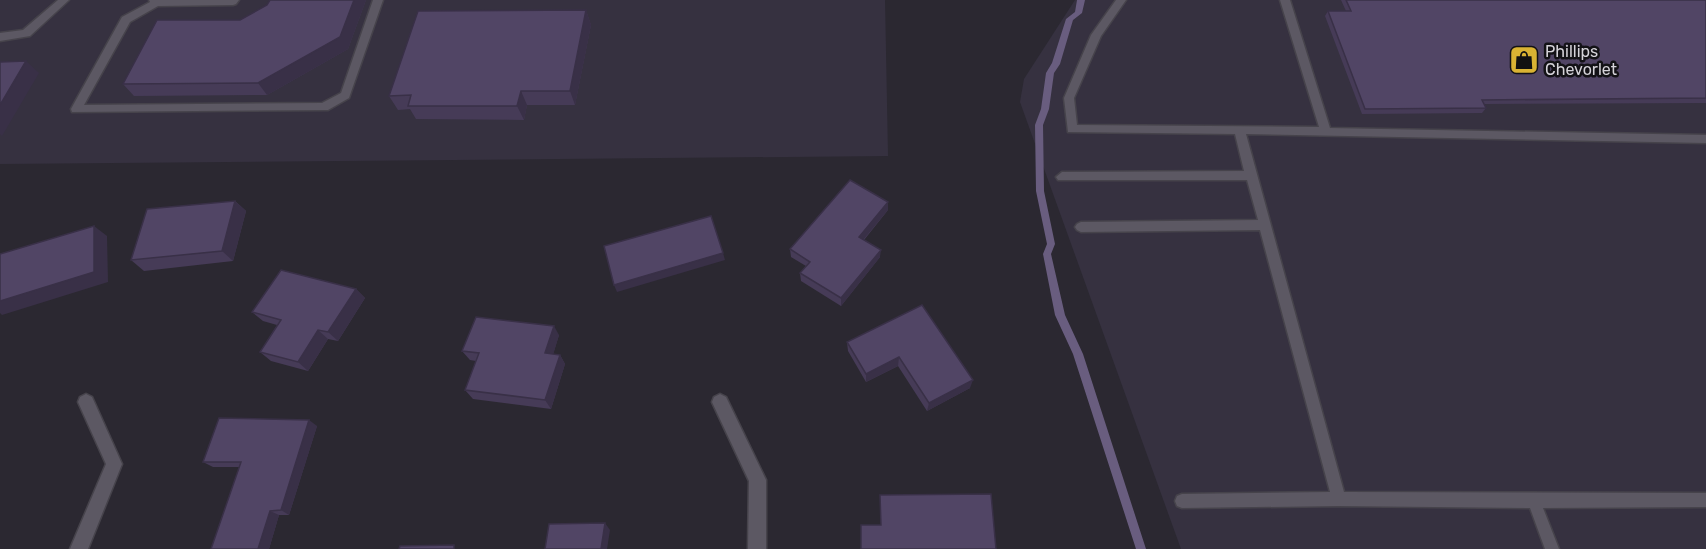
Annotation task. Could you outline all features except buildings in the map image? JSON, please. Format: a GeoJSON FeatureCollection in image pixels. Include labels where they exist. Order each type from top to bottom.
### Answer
{"type":"FeatureCollection","features":[{"type":"Feature","properties":{"kind":"street"},"geometry":{"type":"LineString","coordinates":[[79,549],[114,464],[86,402]]}},
{"type":"Feature","properties":{"kind":"street"},"geometry":{"type":"LineString","coordinates":[[720,402],[758,480],[757,549]]}},
{"type":"Feature","properties":{"kind":"lane"},"geometry":{"type":"LineString","coordinates":[[0,37],[26,33],[64,0]]}},
{"type":"Feature","properties":{"kind":"lane"},"geometry":{"type":"LineString","coordinates":[[234,0],[232,2],[155,1],[126,20],[76,109],[324,107],[345,95],[378,0]]}},
{"type":"Feature","properties":{"kind":"lane"},"geometry":{"type":"LineString","coordinates":[[1121,0],[1096,35],[1069,98],[1072,129],[1706,139]]}},
{"type":"Feature","properties":{"kind":"lane"},"geometry":{"type":"LineString","coordinates":[[1285,0],[1326,132]]}},
{"type":"Feature","properties":{"kind":"lane"},"geometry":{"type":"LineString","coordinates":[[1239,130],[1338,499]]}},
{"type":"Feature","properties":{"kind":"lane"},"geometry":{"type":"LineString","coordinates":[[1062,177],[1251,175]]}},
{"type":"Feature","properties":{"kind":"lane"},"geometry":{"type":"LineString","coordinates":[[1081,227],[1265,225]]}},
{"type":"Feature","properties":{"kind":"lane"},"geometry":{"type":"LineString","coordinates":[[1182,501],[1706,500]]}},
{"type":"Feature","properties":{"kind":"lane"},"geometry":{"type":"LineString","coordinates":[[1534,501],[1552,549]]}},
{"type":"Feature","properties":{"kind":"shaded area"},"geometry":{"type":"Polygon","coordinates":[[[0,0],[885,0],[888,156],[0,164],[0,0]]]}},
{"type":"Feature","properties":{"kind":"shaded area"},"geometry":{"type":"Polygon","coordinates":[[[1075,0],[1706,0],[1706,549],[1181,549],[1020,102],[1024,79],[1075,0]]]}},
{"type":"Feature","properties":{"kind":"waterway"},"geometry":{"type":"LineString","coordinates":[[1081,0],[1078,13],[1070,19],[1056,64],[1050,73],[1045,109],[1039,125],[1040,191],[1051,244],[1047,254],[1060,315],[1078,354],[1141,549]]}},
{"type":"Feature","properties":{"kind":"place","name":"Phillips Chevorlet"},"geometry":{"type":"Point","coordinates":[1524,60]}}]}
